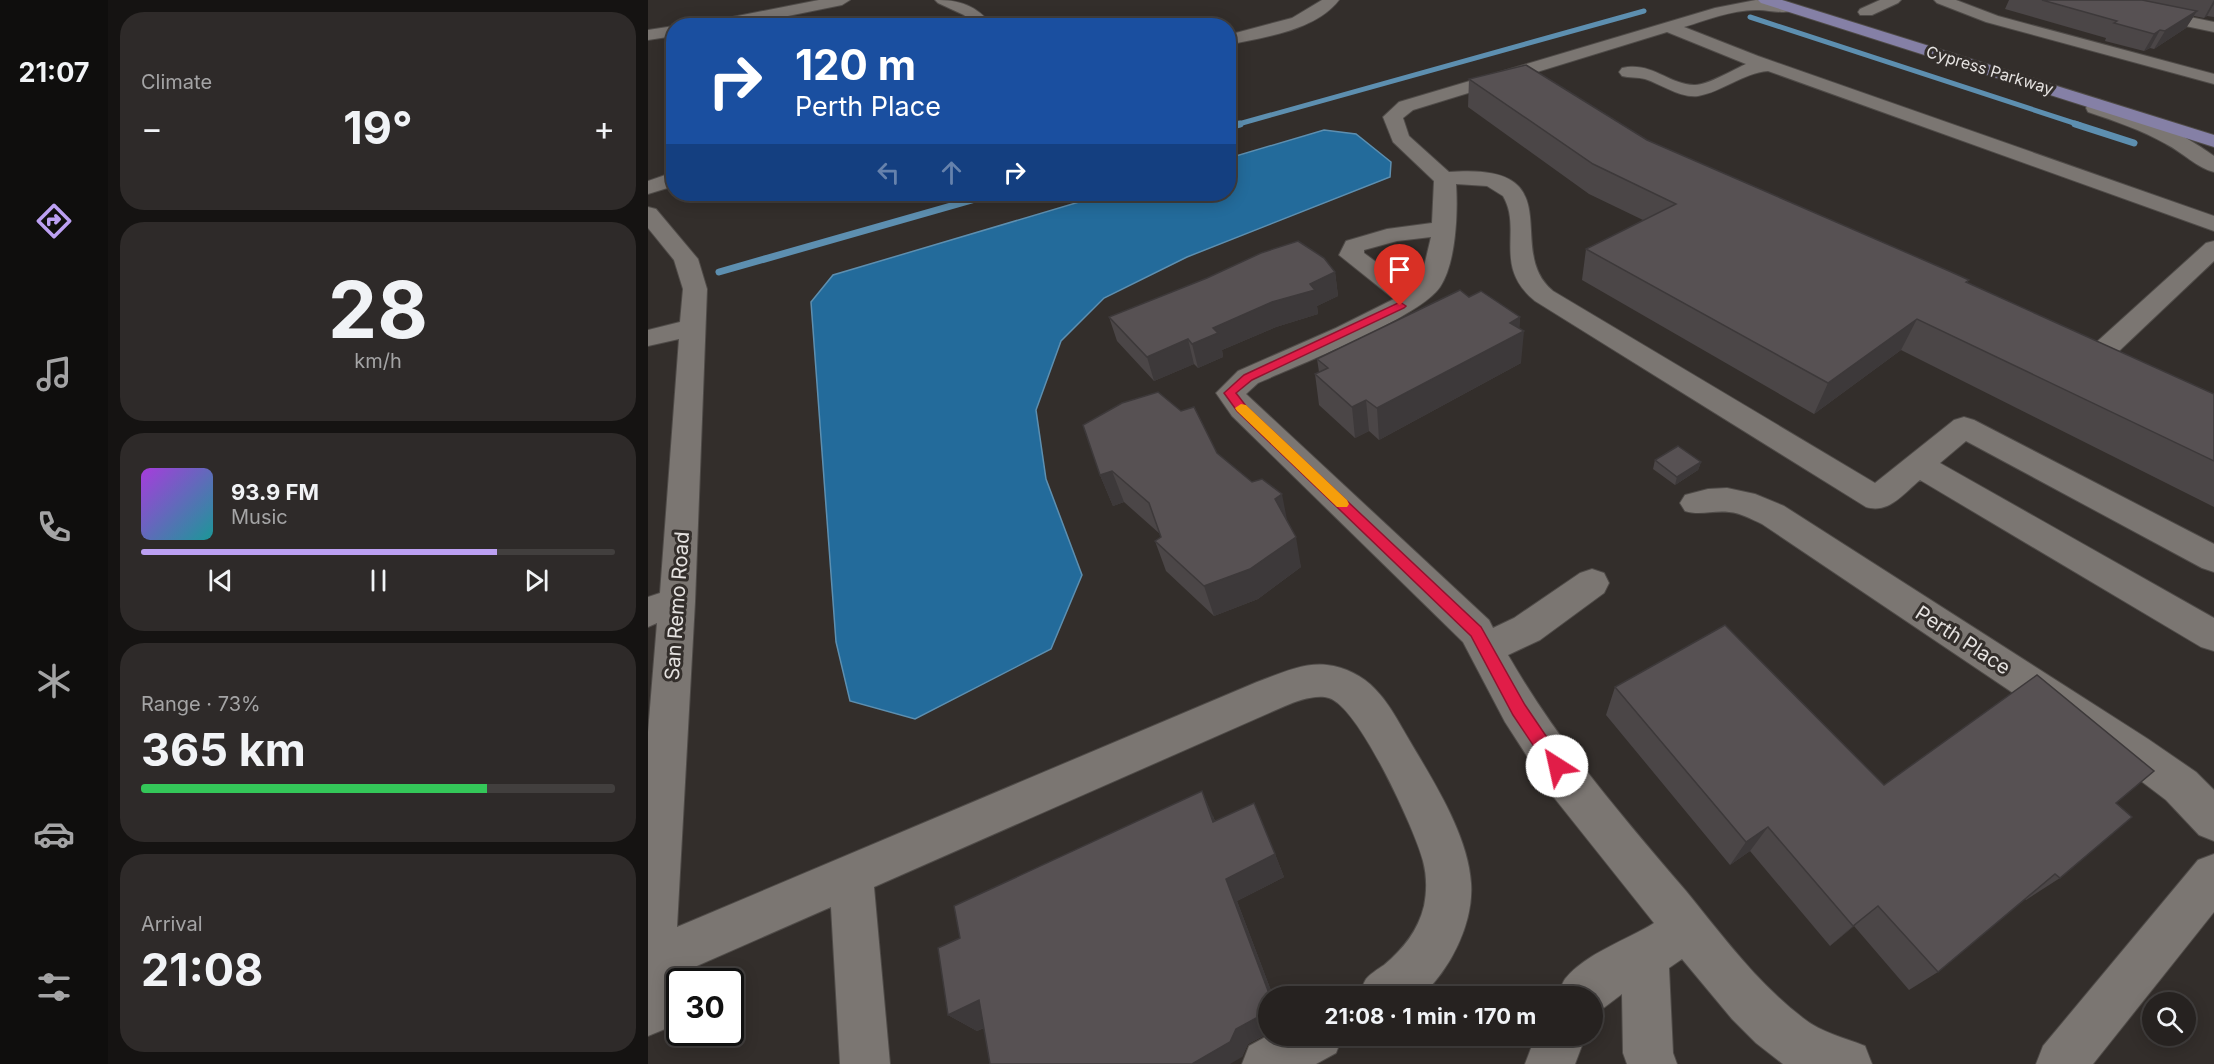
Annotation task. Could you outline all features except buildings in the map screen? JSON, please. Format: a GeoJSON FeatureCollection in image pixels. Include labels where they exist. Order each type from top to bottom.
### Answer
{"type":"FeatureCollection","features":[{"type":"Feature","properties":{"kind":"main road","name":"Cypress Parkway"},"geometry":{"type":"LineString","coordinates":[[1766,0],[2214,141]]}},
{"type":"Feature","properties":{"kind":"main road"},"geometry":{"type":"LineString","coordinates":[[1846,6],[1887,18]]}},
{"type":"Feature","properties":{"kind":"street"},"geometry":{"type":"LineString","coordinates":[[752,18],[842,0]]}},
{"type":"Feature","properties":{"kind":"street"},"geometry":{"type":"LineString","coordinates":[[943,0],[970,12],[976,18]]}},
{"type":"Feature","properties":{"kind":"street"},"geometry":{"type":"LineString","coordinates":[[1236,38],[1295,22],[1318,11],[1331,0]]}},
{"type":"Feature","properties":{"kind":"street"},"geometry":{"type":"LineString","coordinates":[[1866,12],[1893,0]]}},
{"type":"Feature","properties":{"kind":"street"},"geometry":{"type":"LineString","coordinates":[[1942,0],[1992,19],[2190,65],[2214,79]]}},
{"type":"Feature","properties":{"kind":"street"},"geometry":{"type":"LineString","coordinates":[[2086,0],[2214,27]]}},
{"type":"Feature","properties":{"kind":"street"},"geometry":{"type":"LineString","coordinates":[[1788,7],[1722,5],[1668,27],[1406,106],[1393,117],[1400,138],[1444,179],[1446,186],[1438,265],[1428,287],[1410,299],[1248,377],[1230,393],[1242,409],[1476,631],[1519,710],[1568,781],[1737,990],[1763,1018],[1794,1044],[1835,1062],[1847,1064]]}},
{"type":"Feature","properties":{"kind":"street"},"geometry":{"type":"LineString","coordinates":[[2187,21],[2199,41]]}},
{"type":"Feature","properties":{"kind":"street"},"geometry":{"type":"LineString","coordinates":[[1668,27],[2214,224]]}},
{"type":"Feature","properties":{"kind":"street"},"geometry":{"type":"LineString","coordinates":[[648,34],[666,32]]}},
{"type":"Feature","properties":{"kind":"street"},"geometry":{"type":"LineString","coordinates":[[1898,41],[1918,52],[2141,124],[2181,144],[2214,166]]}},
{"type":"Feature","properties":{"kind":"street"},"geometry":{"type":"LineString","coordinates":[[1628,72],[1649,74],[1665,83],[1695,91],[1755,67],[1772,66]]}},
{"type":"Feature","properties":{"kind":"street"},"geometry":{"type":"LineString","coordinates":[[1514,74],[1540,90]]}},
{"type":"Feature","properties":{"kind":"street"},"geometry":{"type":"LineString","coordinates":[[1444,179],[1475,177],[1489,179],[1503,184],[1513,194],[1520,212],[1520,252],[1529,281],[1555,304],[1877,499],[1964,426],[2214,559]]}},
{"type":"Feature","properties":{"kind":"street"},"geometry":{"type":"LineString","coordinates":[[648,188],[666,181]]}},
{"type":"Feature","properties":{"kind":"street","name":"San Remo Road"},"geometry":{"type":"LineString","coordinates":[[648,214],[686,259],[695,289],[694,327],[663,607],[648,1012]]}},
{"type":"Feature","properties":{"kind":"street"},"geometry":{"type":"LineString","coordinates":[[1410,299],[1351,255],[1354,246],[1385,235],[1442,229]]}},
{"type":"Feature","properties":{"kind":"street"},"geometry":{"type":"LineString","coordinates":[[2120,378],[2079,359],[2214,248]]}},
{"type":"Feature","properties":{"kind":"street"},"geometry":{"type":"LineString","coordinates":[[648,338],[694,327]]}},
{"type":"Feature","properties":{"kind":"street"},"geometry":{"type":"LineString","coordinates":[[1918,465],[2214,636]]}},
{"type":"Feature","properties":{"kind":"street","name":"Perth Place"},"geometry":{"type":"LineString","coordinates":[[1696,503],[1720,498],[1744,501],[1773,515],[2134,752],[2181,786],[2214,820]]}},
{"type":"Feature","properties":{"kind":"street"},"geometry":{"type":"LineString","coordinates":[[1486,648],[1527,629],[1592,583]]}},
{"type":"Feature","properties":{"kind":"street"},"geometry":{"type":"LineString","coordinates":[[651,962],[1271,694],[1304,682],[1322,680],[1337,682],[1365,703],[1444,852],[1449,884],[1444,916],[1432,947],[1396,985]]}},
{"type":"Feature","properties":{"kind":"street"},"geometry":{"type":"LineString","coordinates":[[851,876],[865,1064]]}},
{"type":"Feature","properties":{"kind":"street"},"geometry":{"type":"LineString","coordinates":[[2061,1064],[2214,876]]}},
{"type":"Feature","properties":{"kind":"street"},"geometry":{"type":"LineString","coordinates":[[1594,986],[1617,967],[1645,956],[1688,929]]}},
{"type":"Feature","properties":{"kind":"street"},"geometry":{"type":"LineString","coordinates":[[1645,956],[1648,1053],[1652,1064]]}},
{"type":"Feature","properties":{"kind":"street"},"geometry":{"type":"LineString","coordinates":[[1267,1064],[1299,1046]]}},
{"type":"Feature","properties":{"kind":"street"},"geometry":{"type":"LineString","coordinates":[[1550,1064],[1557,1046]]}},
{"type":"Feature","properties":{"kind":"water"},"geometry":{"type":"Polygon","coordinates":[[[1324,130],[1356,134],[1391,162],[1390,177],[1187,257],[1104,298],[1061,341],[1036,410],[1046,479],[1082,575],[1051,649],[915,719],[850,701],[836,642],[811,302],[833,275],[1082,201],[1236,201],[1236,156],[1324,130]]]}},
{"type":"Feature","properties":{"kind":"waterway"},"geometry":{"type":"LineString","coordinates":[[1236,125],[1644,11]]}},
{"type":"Feature","properties":{"kind":"waterway"},"geometry":{"type":"LineString","coordinates":[[1750,17],[2080,125]]}},
{"type":"Feature","properties":{"kind":"waterway"},"geometry":{"type":"LineString","coordinates":[[1236,125],[1240,124]]}},
{"type":"Feature","properties":{"kind":"waterway"},"geometry":{"type":"LineString","coordinates":[[2075,124],[2134,143]]}},
{"type":"Feature","properties":{"kind":"waterway"},"geometry":{"type":"LineString","coordinates":[[719,272],[968,201]]}},
{"type":"Feature","properties":{"kind":"slow traffic"},"geometry":{"type":"LineString","coordinates":[[1241,408],[1342,504]]}},
{"type":"Feature","properties":{"kind":"route"},"geometry":{"type":"LineString","coordinates":[[1400,306],[1248,377],[1230,393],[1242,409],[1476,631],[1519,710],[1557,766]]}}]}
